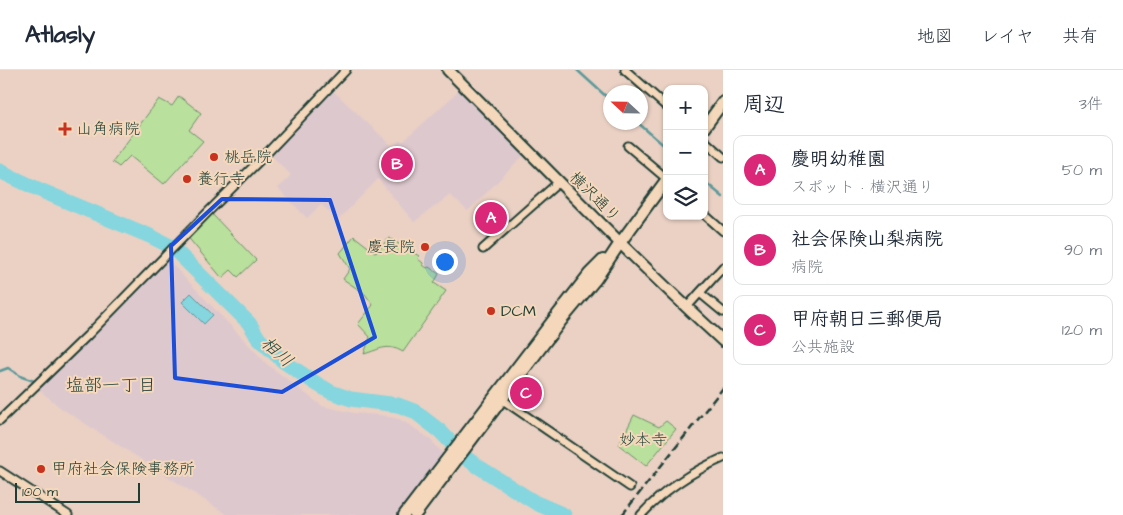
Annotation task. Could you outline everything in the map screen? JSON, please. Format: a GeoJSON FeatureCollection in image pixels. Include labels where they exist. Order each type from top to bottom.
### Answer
{"type":"FeatureCollection","features":[{"type":"Feature","properties":{"kind":"street"},"geometry":{"type":"LineString","coordinates":[[0,420],[87,336],[346,70]]}},
{"type":"Feature","properties":{"kind":"street","name":"横沢通り"},"geometry":{"type":"LineString","coordinates":[[448,70],[620,243],[686,308],[723,341]]}},
{"type":"Feature","properties":{"kind":"street"},"geometry":{"type":"LineString","coordinates":[[625,70],[663,103]]}},
{"type":"Feature","properties":{"kind":"street"},"geometry":{"type":"LineString","coordinates":[[708,123],[723,102]]}},
{"type":"Feature","properties":{"kind":"street"},"geometry":{"type":"LineString","coordinates":[[708,144],[723,157]]}},
{"type":"Feature","properties":{"kind":"street"},"geometry":{"type":"LineString","coordinates":[[628,146],[663,176]]}},
{"type":"Feature","properties":{"kind":"street"},"geometry":{"type":"LineString","coordinates":[[483,249],[560,182]]}},
{"type":"Feature","properties":{"kind":"street"},"geometry":{"type":"LineString","coordinates":[[404,515],[451,460],[499,397],[596,279],[663,184]]}},
{"type":"Feature","properties":{"kind":"street"},"geometry":{"type":"LineString","coordinates":[[708,218],[723,231]]}},
{"type":"Feature","properties":{"kind":"street"},"geometry":{"type":"LineString","coordinates":[[686,308],[723,267]]}},
{"type":"Feature","properties":{"kind":"street"},"geometry":{"type":"LineString","coordinates":[[700,293],[723,312]]}},
{"type":"Feature","properties":{"kind":"street"},"geometry":{"type":"LineString","coordinates":[[499,397],[630,487]]}},
{"type":"Feature","properties":{"kind":"street"},"geometry":{"type":"LineString","coordinates":[[415,515],[451,460]]}},
{"type":"Feature","properties":{"kind":"street"},"geometry":{"type":"LineString","coordinates":[[641,515],[666,492],[707,465],[722,461]]}},
{"type":"Feature","properties":{"kind":"street"},"geometry":{"type":"LineString","coordinates":[[0,472],[68,515]]}},
{"type":"Feature","properties":{"kind":"highlighted area"},"geometry":{"type":"Polygon","coordinates":[[[222,199],[330,200],[375,337],[282,392],[175,378],[171,246],[222,199]]]}},
{"type":"Feature","properties":{"kind":"shaded area"},"geometry":{"type":"Polygon","coordinates":[[[464,86],[528,151],[468,211],[450,195],[414,222],[378,179],[338,220],[321,204],[307,218],[278,188],[291,175],[268,152],[329,87],[393,147],[399,141],[404,141],[464,86]]]}},
{"type":"Feature","properties":{"kind":"shaded area"},"geometry":{"type":"Polygon","coordinates":[[[167,259],[267,364],[322,406],[354,413],[399,419],[429,438],[443,453],[399,515],[228,515],[61,408],[37,388],[167,259]]]}},
{"type":"Feature","properties":{"kind":"green space"},"geometry":{"type":"Polygon","coordinates":[[[179,96],[201,113],[189,130],[203,141],[164,184],[130,156],[119,167],[112,162],[159,99],[172,106],[179,96]]]}},
{"type":"Feature","properties":{"kind":"green space"},"geometry":{"type":"Polygon","coordinates":[[[209,211],[256,260],[238,277],[231,270],[222,278],[186,235],[209,211]]]}},
{"type":"Feature","properties":{"kind":"green space"},"geometry":{"type":"Polygon","coordinates":[[[354,236],[376,253],[389,238],[419,256],[418,259],[423,265],[439,274],[434,283],[446,291],[403,352],[388,347],[364,354],[370,337],[358,324],[373,305],[365,294],[343,279],[350,269],[340,253],[354,236]]]}},
{"type":"Feature","properties":{"kind":"green space","name":"妙本寺"},"geometry":{"type":"Polygon","coordinates":[[[634,415],[659,427],[666,421],[676,429],[646,466],[619,445],[634,415]]]}},
{"type":"Feature","properties":{"kind":"water"},"geometry":{"type":"Polygon","coordinates":[[[191,293],[213,315],[204,324],[182,302],[191,293]]]}},
{"type":"Feature","properties":{"kind":"waterway"},"geometry":{"type":"LineString","coordinates":[[577,70],[603,94]]}},
{"type":"Feature","properties":{"kind":"waterway"},"geometry":{"type":"LineString","coordinates":[[646,130],[663,145]]}},
{"type":"Feature","properties":{"kind":"waterway","name":"相川"},"geometry":{"type":"LineString","coordinates":[[0,171],[172,247],[249,323],[259,339],[283,361],[331,392],[351,399],[398,405],[414,411],[440,431],[466,458],[536,503],[564,515]]}},
{"type":"Feature","properties":{"kind":"waterway"},"geometry":{"type":"LineString","coordinates":[[708,184],[723,197]]}},
{"type":"Feature","properties":{"kind":"waterway"},"geometry":{"type":"LineString","coordinates":[[0,371],[8,368],[22,377],[34,381]]}},
{"type":"Feature","properties":{"kind":"railway"},"geometry":{"type":"LineString","coordinates":[[622,515],[723,388]]}},
{"type":"Feature","properties":{"kind":"place","name":"山角病院"},"geometry":{"type":"Point","coordinates":[65,129]}},
{"type":"Feature","properties":{"kind":"place","name":"桃岳院"},"geometry":{"type":"Point","coordinates":[214,157]}},
{"type":"Feature","properties":{"kind":"place","name":"社会保険山梨病院"},"geometry":{"type":"Point","coordinates":[397,164]}},
{"type":"Feature","properties":{"kind":"place","name":"養行寺"},"geometry":{"type":"Point","coordinates":[187,179]}},
{"type":"Feature","properties":{"kind":"place","name":"慶明幼稚園"},"geometry":{"type":"Point","coordinates":[491,218]}},
{"type":"Feature","properties":{"kind":"place","name":"慶長院"},"geometry":{"type":"Point","coordinates":[425,247]}},
{"type":"Feature","properties":{"kind":"place","name":"DCM"},"geometry":{"type":"Point","coordinates":[491,311]}},
{"type":"Feature","properties":{"kind":"place","name":"甲府朝日三郵便局"},"geometry":{"type":"Point","coordinates":[526,393]}},
{"type":"Feature","properties":{"kind":"place","name":"甲府社会保険事務所"},"geometry":{"type":"Point","coordinates":[41,469]}},
{"type":"Feature","properties":{"kind":"district","name":"塩部一丁目"},"geometry":{"type":"Point","coordinates":[111,385]}}]}
